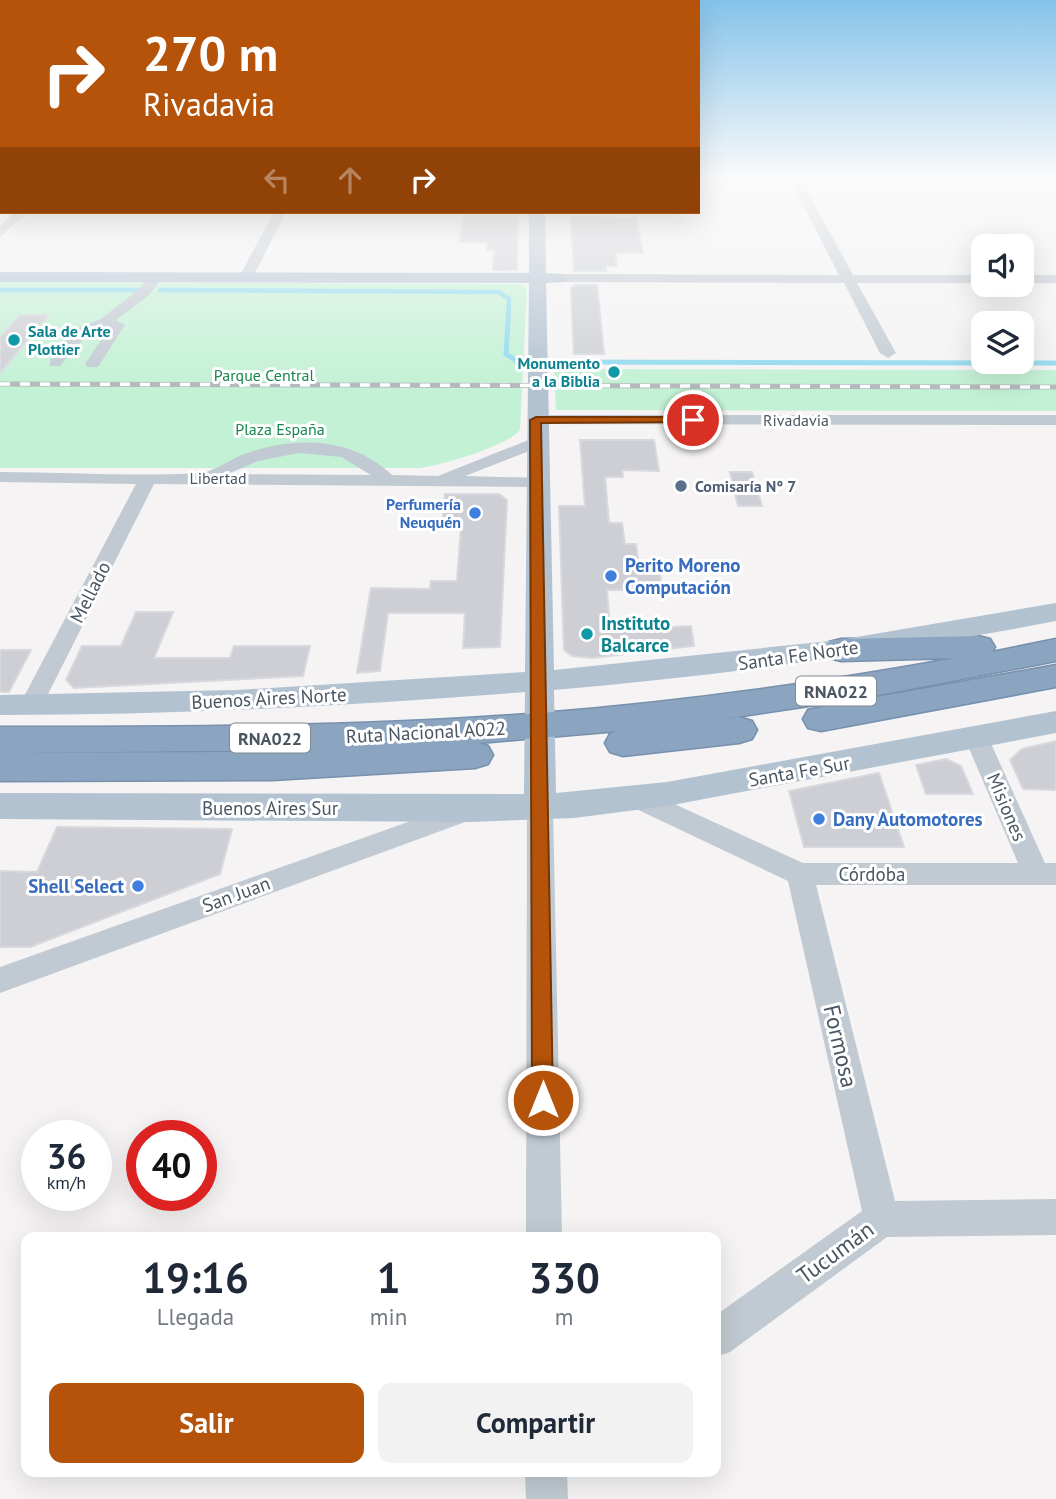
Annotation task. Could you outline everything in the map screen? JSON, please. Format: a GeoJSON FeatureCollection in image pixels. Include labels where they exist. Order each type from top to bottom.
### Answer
{"type":"FeatureCollection","features":[{"type":"Feature","properties":{"kind":"highway"},"geometry":{"type":"LineString","coordinates":[[841,650],[1056,648]]}},
{"type":"Feature","properties":{"kind":"highway","name":"Ruta Nacional A022"},"geometry":{"type":"LineString","coordinates":[[0,767],[320,764],[539,738],[708,708],[854,688],[1056,648]]}},
{"type":"Feature","properties":{"kind":"highway","name":"Ruta Nacional A022"},"geometry":{"type":"LineString","coordinates":[[0,740],[681,738],[829,718],[1056,676]]}},
{"type":"Feature","properties":{"kind":"main road"},"geometry":{"type":"LineString","coordinates":[[537,247],[536,431],[527,482],[538,682],[540,807]]}},
{"type":"Feature","properties":{"kind":"main road"},"geometry":{"type":"LineString","coordinates":[[0,277],[537,278],[558,284],[536,361]]}},
{"type":"Feature","properties":{"kind":"main road","name":"Santa Fe Norte"},"geometry":{"type":"LineString","coordinates":[[538,682],[689,669],[841,650],[1056,612]]}},
{"type":"Feature","properties":{"kind":"main road","name":"Buenos Aires Norte"},"geometry":{"type":"LineString","coordinates":[[0,705],[226,701],[538,682]]}},
{"type":"Feature","properties":{"kind":"main road","name":"Santa Fe Sur"},"geometry":{"type":"LineString","coordinates":[[540,807],[637,798],[694,789],[977,739],[1056,722]]}},
{"type":"Feature","properties":{"kind":"main road","name":"Buenos Aires Sur"},"geometry":{"type":"LineString","coordinates":[[0,806],[471,809],[540,807]]}},
{"type":"Feature","properties":{"kind":"street"},"geometry":{"type":"LineString","coordinates":[[246,277],[262,247]]}},
{"type":"Feature","properties":{"kind":"street"},"geometry":{"type":"LineString","coordinates":[[832,247],[888,353]]}},
{"type":"Feature","properties":{"kind":"street"},"geometry":{"type":"LineString","coordinates":[[107,321],[114,313],[145,295],[156,277]]}},
{"type":"Feature","properties":{"kind":"street"},"geometry":{"type":"LineString","coordinates":[[558,284],[971,279]]}},
{"type":"Feature","properties":{"kind":"street"},"geometry":{"type":"LineString","coordinates":[[1034,279],[1056,279]]}},
{"type":"Feature","properties":{"kind":"street"},"geometry":{"type":"LineString","coordinates":[[55,363],[89,324],[107,321],[119,326],[93,364]]}},
{"type":"Feature","properties":{"kind":"street","name":"Rivadavia"},"geometry":{"type":"LineString","coordinates":[[536,431],[1056,420]]}},
{"type":"Feature","properties":{"kind":"street","name":"Libertad"},"geometry":{"type":"LineString","coordinates":[[436,481],[489,459],[536,431]]}},
{"type":"Feature","properties":{"kind":"street"},"geometry":{"type":"LineString","coordinates":[[208,478],[235,461],[281,449],[340,450],[371,462],[385,478]]}},
{"type":"Feature","properties":{"kind":"street"},"geometry":{"type":"LineString","coordinates":[[489,459],[487,465],[491,471],[527,482]]}},
{"type":"Feature","properties":{"kind":"street","name":"Libertad"},"geometry":{"type":"LineString","coordinates":[[0,477],[385,478],[527,482]]}},
{"type":"Feature","properties":{"kind":"street","name":"Mellado"},"geometry":{"type":"LineString","coordinates":[[31,706],[148,478]]}},
{"type":"Feature","properties":{"kind":"street","name":"Misiones"},"geometry":{"type":"LineString","coordinates":[[977,739],[1046,874]]}},
{"type":"Feature","properties":{"kind":"street"},"geometry":{"type":"LineString","coordinates":[[694,789],[687,804],[700,826]]}},
{"type":"Feature","properties":{"kind":"street","name":"Córdoba"},"geometry":{"type":"LineString","coordinates":[[637,798],[800,874],[1046,874]]}},
{"type":"Feature","properties":{"kind":"street"},"geometry":{"type":"LineString","coordinates":[[540,807],[544,1232]]}},
{"type":"Feature","properties":{"kind":"street","name":"San Juan"},"geometry":{"type":"LineString","coordinates":[[0,980],[471,809]]}},
{"type":"Feature","properties":{"kind":"street","name":"Formosa"},"geometry":{"type":"LineString","coordinates":[[800,874],[882,1219]]}},
{"type":"Feature","properties":{"kind":"street","name":"Tucumán"},"geometry":{"type":"LineString","coordinates":[[721,1335],[882,1219],[1056,1217]]}},
{"type":"Feature","properties":{"kind":"street"},"geometry":{"type":"LineString","coordinates":[[546,1477],[547,1499]]}},
{"type":"Feature","properties":{"kind":"green space","name":"Parque Central"},"geometry":{"type":"Polygon","coordinates":[[[0,282],[522,284],[527,288],[520,430],[488,449],[419,468],[0,468],[0,282]]]}},
{"type":"Feature","properties":{"kind":"green space"},"geometry":{"type":"Polygon","coordinates":[[[554,369],[971,370],[971,374],[1034,374],[1034,370],[1056,370],[1056,411],[556,410],[554,369]]]}},
{"type":"Feature","properties":{"kind":"building"},"geometry":{"type":"Polygon","coordinates":[[[487,247],[517,247],[517,270],[493,270],[494,250],[487,250],[487,247]]]}},
{"type":"Feature","properties":{"kind":"building"},"geometry":{"type":"Polygon","coordinates":[[[573,247],[642,247],[643,253],[615,253],[617,266],[606,266],[606,271],[574,271],[573,247]]]}},
{"type":"Feature","properties":{"kind":"building"},"geometry":{"type":"Polygon","coordinates":[[[575,285],[597,285],[604,354],[574,354],[571,288],[575,285]]]}},
{"type":"Feature","properties":{"kind":"building","name":"Sala de Arte Plottier"},"geometry":{"type":"Polygon","coordinates":[[[20,315],[49,315],[0,373],[0,337],[20,315]]]}},
{"type":"Feature","properties":{"kind":"building"},"geometry":{"type":"Polygon","coordinates":[[[580,440],[654,440],[659,471],[622,470],[623,477],[605,477],[609,523],[622,523],[625,544],[636,544],[639,566],[659,566],[662,590],[607,590],[610,630],[691,626],[694,646],[592,658],[572,656],[564,650],[559,506],[585,506],[580,440]]]}},
{"type":"Feature","properties":{"kind":"building"},"geometry":{"type":"Polygon","coordinates":[[[730,472],[752,472],[762,506],[738,506],[730,472]]]}},
{"type":"Feature","properties":{"kind":"building"},"geometry":{"type":"Polygon","coordinates":[[[445,494],[499,494],[507,500],[500,647],[463,648],[465,613],[388,613],[380,671],[357,673],[371,588],[430,589],[431,581],[457,581],[461,527],[442,527],[445,494]]]}},
{"type":"Feature","properties":{"kind":"building"},"geometry":{"type":"Polygon","coordinates":[[[136,612],[173,612],[154,658],[230,658],[234,646],[310,646],[303,676],[74,688],[66,680],[82,646],[121,646],[136,612]]]}},
{"type":"Feature","properties":{"kind":"building"},"geometry":{"type":"Polygon","coordinates":[[[0,650],[31,650],[9,692],[0,692],[0,650]]]}},
{"type":"Feature","properties":{"kind":"building"},"geometry":{"type":"Polygon","coordinates":[[[1056,741],[1056,790],[1023,789],[1010,760],[1022,749],[1056,741]]]}},
{"type":"Feature","properties":{"kind":"building"},"geometry":{"type":"Polygon","coordinates":[[[946,759],[961,766],[973,794],[926,794],[916,765],[946,759]]]}},
{"type":"Feature","properties":{"kind":"building"},"geometry":{"type":"Polygon","coordinates":[[[879,773],[904,847],[804,847],[789,791],[879,773]]]}},
{"type":"Feature","properties":{"kind":"building"},"geometry":{"type":"Polygon","coordinates":[[[57,827],[232,829],[220,874],[30,947],[0,947],[0,871],[37,872],[57,827]]]}},
{"type":"Feature","properties":{"kind":"waterway"},"geometry":{"type":"LineString","coordinates":[[0,290],[139,290]]}},
{"type":"Feature","properties":{"kind":"waterway"},"geometry":{"type":"LineString","coordinates":[[160,290],[499,292],[509,299],[508,322]]}},
{"type":"Feature","properties":{"kind":"waterway"},"geometry":{"type":"LineString","coordinates":[[508,320],[506,354],[518,362]]}},
{"type":"Feature","properties":{"kind":"waterway"},"geometry":{"type":"LineString","coordinates":[[556,362],[1056,363]]}},
{"type":"Feature","properties":{"kind":"railway"},"geometry":{"type":"LineString","coordinates":[[0,384],[1056,387]]}},
{"type":"Feature","properties":{"kind":"place","name":"Sala de Arte Plottier"},"geometry":{"type":"Point","coordinates":[14,340]}},
{"type":"Feature","properties":{"kind":"place","name":"Monumento a la Biblia"},"geometry":{"type":"Point","coordinates":[614,372]}},
{"type":"Feature","properties":{"kind":"place","name":"Comisaría N° 7"},"geometry":{"type":"Point","coordinates":[681,486]}},
{"type":"Feature","properties":{"kind":"place","name":"Perfumería Neuquén"},"geometry":{"type":"Point","coordinates":[475,513]}},
{"type":"Feature","properties":{"kind":"place","name":"Perito Moreno Computación"},"geometry":{"type":"Point","coordinates":[611,576]}},
{"type":"Feature","properties":{"kind":"place","name":"Instituto Balcarce"},"geometry":{"type":"Point","coordinates":[587,634]}},
{"type":"Feature","properties":{"kind":"place","name":"Dany Automotores"},"geometry":{"type":"Point","coordinates":[819,819]}},
{"type":"Feature","properties":{"kind":"place","name":"Shell Select"},"geometry":{"type":"Point","coordinates":[138,886]}},
{"type":"Feature","properties":{"kind":"route"},"geometry":{"type":"LineString","coordinates":[[543,1100],[536,420],[693,420]]}},
{"type":"Feature","properties":{"kind":"park label","name":"Plaza España"},"geometry":{"type":"Point","coordinates":[280,429]}}]}
